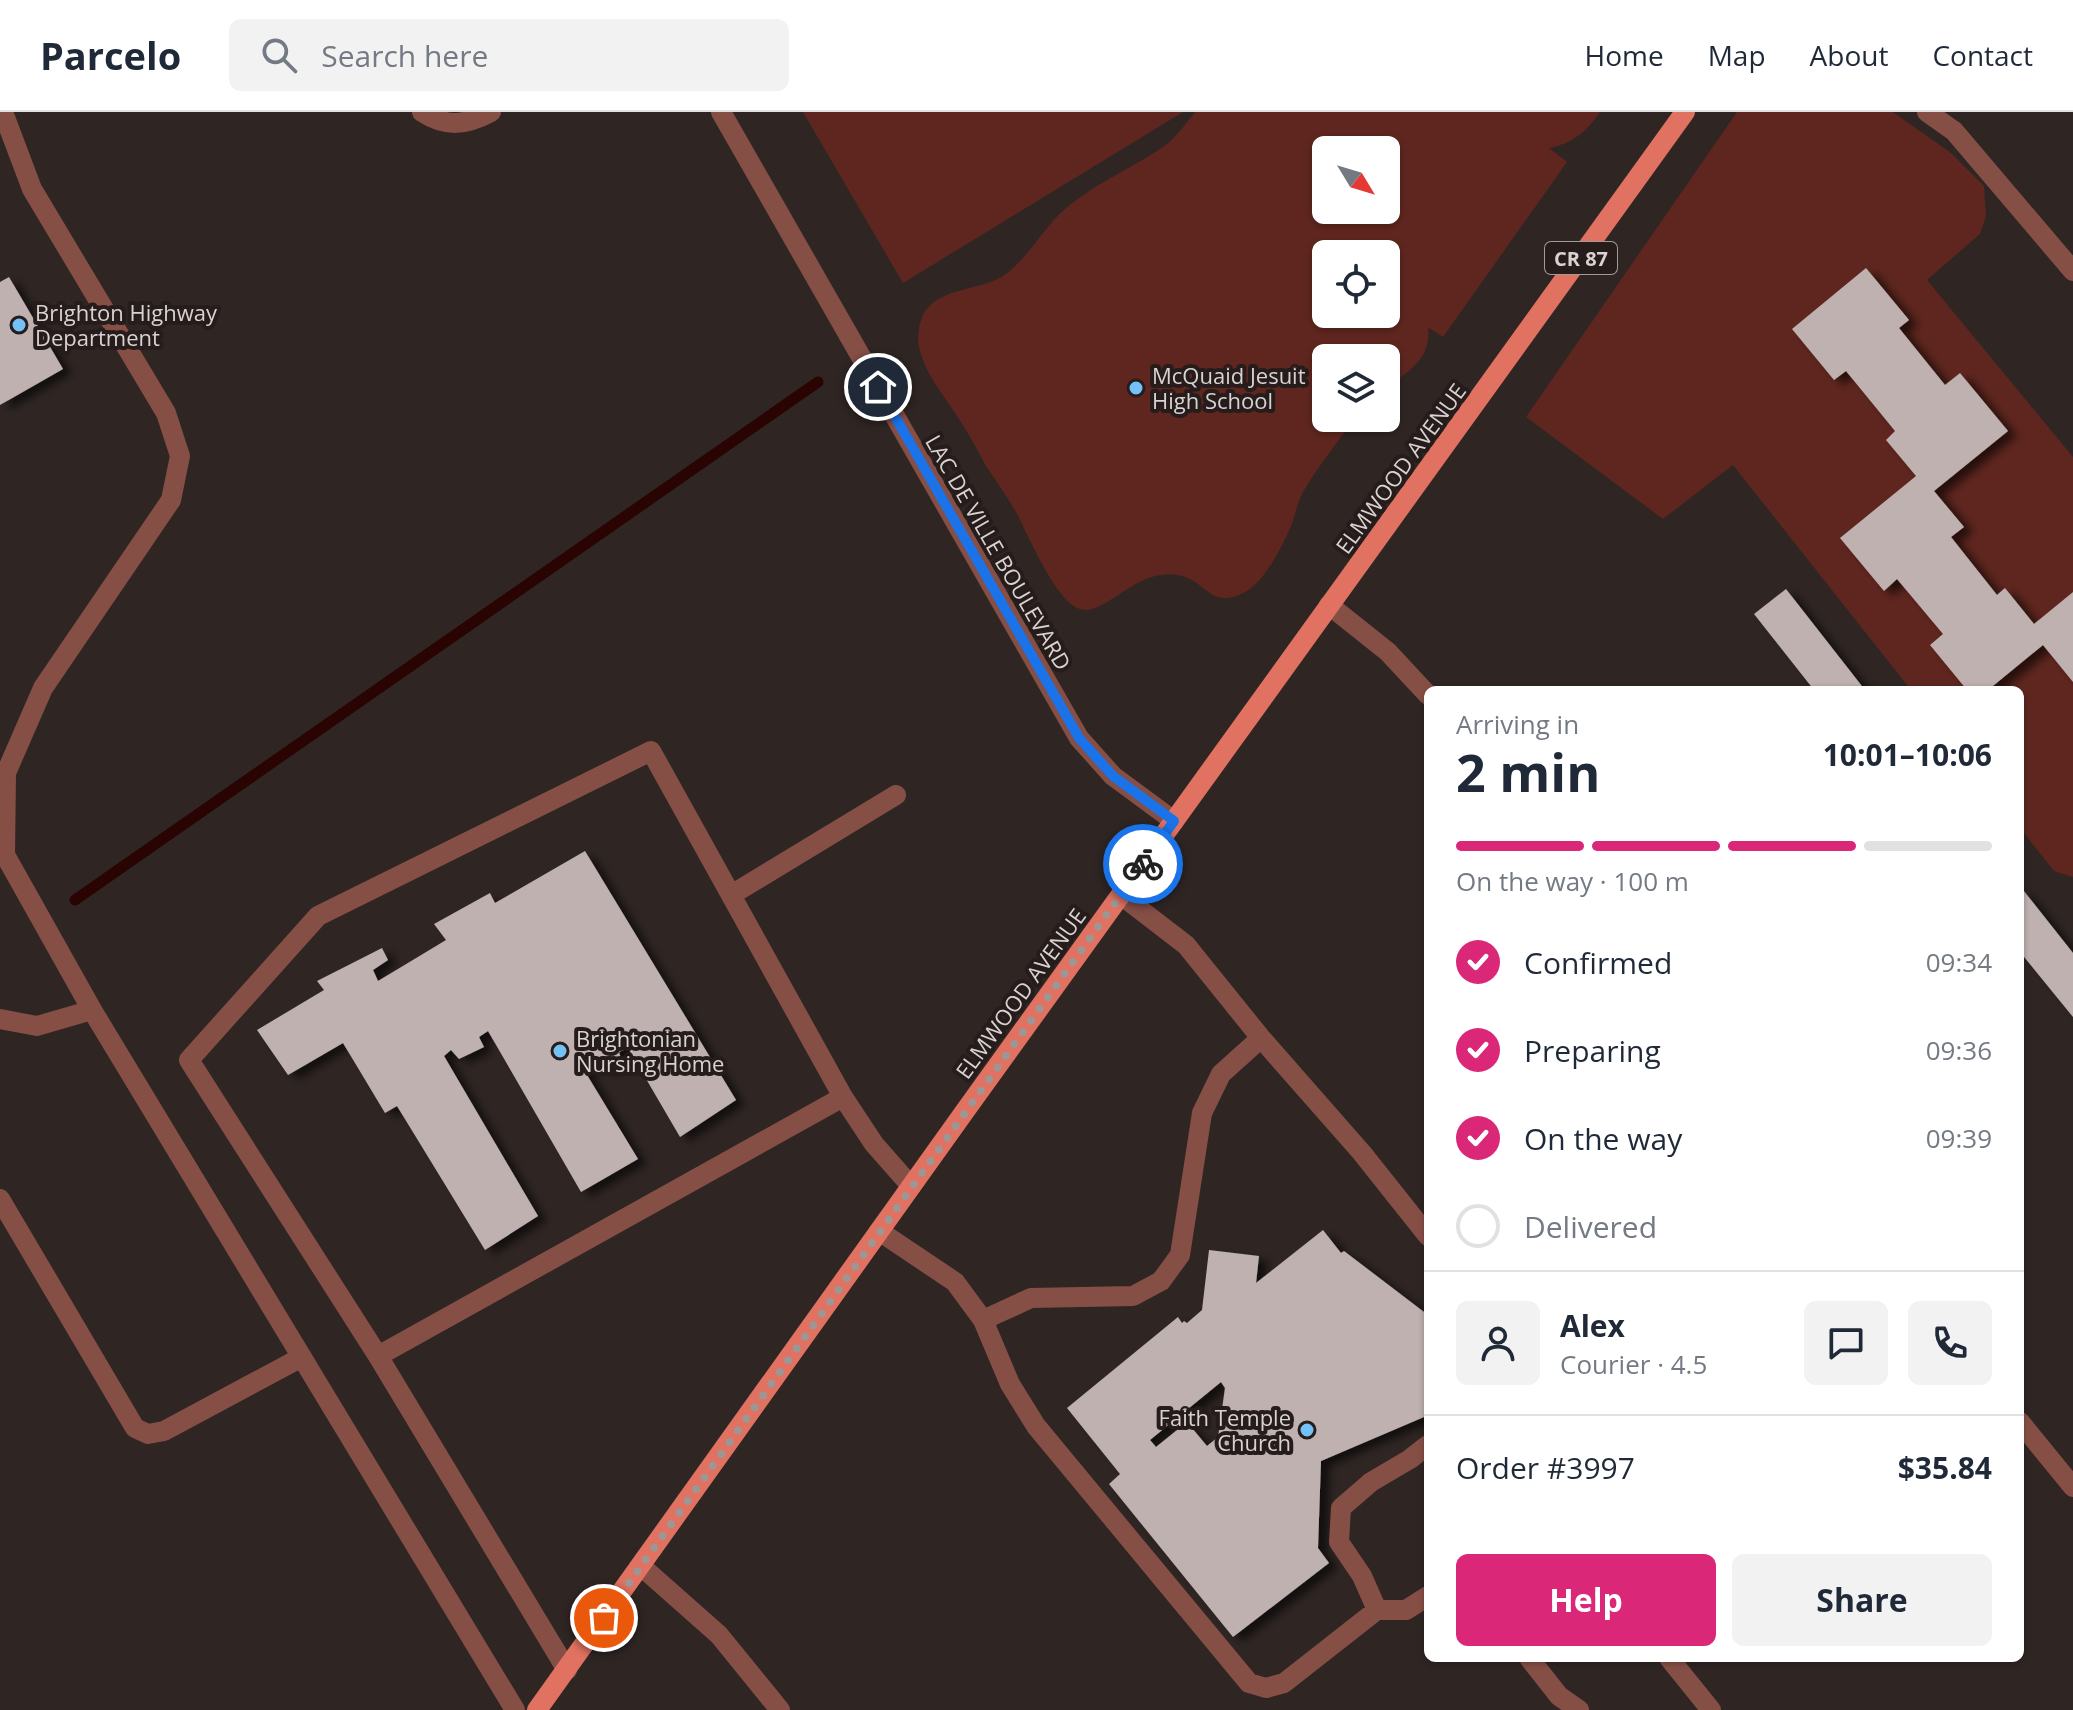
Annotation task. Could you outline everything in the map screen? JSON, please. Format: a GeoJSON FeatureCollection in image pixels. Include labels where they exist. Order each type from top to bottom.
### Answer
{"type":"FeatureCollection","features":[{"type":"Feature","properties":{"kind":"main road","name":"ELMWOOD AVENUE"},"geometry":{"type":"LineString","coordinates":[[537,1710],[1685,112]]}},
{"type":"Feature","properties":{"kind":"street"},"geometry":{"type":"LineString","coordinates":[[3,112],[32,189],[166,413],[180,456],[171,500],[43,688],[6,773],[5,855],[92,1010],[515,1710]]}},
{"type":"Feature","properties":{"kind":"street"},"geometry":{"type":"LineString","coordinates":[[422,112],[437,120],[463,124],[491,112]]}},
{"type":"Feature","properties":{"kind":"street","name":"LAC DE VILLE BOULEVARD"},"geometry":{"type":"LineString","coordinates":[[721,112],[1079,738],[1113,776],[1174,821]]}},
{"type":"Feature","properties":{"kind":"street"},"geometry":{"type":"LineString","coordinates":[[1927,112],[1954,131],[2073,271]]}},
{"type":"Feature","properties":{"kind":"street"},"geometry":{"type":"LineString","coordinates":[[1329,605],[1388,652],[1424,691]]}},
{"type":"Feature","properties":{"kind":"street"},"geometry":{"type":"LineString","coordinates":[[567,1670],[378,1356],[189,1060],[318,916],[651,751],[843,1097],[874,1144],[911,1186]]}},
{"type":"Feature","properties":{"kind":"street"},"geometry":{"type":"LineString","coordinates":[[731,895],[896,795]]}},
{"type":"Feature","properties":{"kind":"street"},"geometry":{"type":"LineString","coordinates":[[1121,895],[1186,945],[1424,1231]]}},
{"type":"Feature","properties":{"kind":"street"},"geometry":{"type":"LineString","coordinates":[[0,1019],[37,1026],[92,1010]]}},
{"type":"Feature","properties":{"kind":"street"},"geometry":{"type":"LineString","coordinates":[[983,1320],[1031,1298],[1133,1296],[1161,1281],[1180,1255],[1202,1113],[1221,1074],[1261,1038]]}},
{"type":"Feature","properties":{"kind":"street"},"geometry":{"type":"LineString","coordinates":[[378,1356],[843,1097]]}},
{"type":"Feature","properties":{"kind":"street"},"geometry":{"type":"LineString","coordinates":[[0,1199],[135,1428],[148,1434],[164,1431],[302,1357]]}},
{"type":"Feature","properties":{"kind":"street"},"geometry":{"type":"LineString","coordinates":[[879,1231],[955,1282],[983,1320],[1010,1384],[1036,1426],[1249,1683],[1266,1688],[1284,1683],[1377,1610],[1406,1610],[1424,1599]]}},
{"type":"Feature","properties":{"kind":"street"},"geometry":{"type":"LineString","coordinates":[[2024,1427],[2073,1487]]}},
{"type":"Feature","properties":{"kind":"street"},"geometry":{"type":"LineString","coordinates":[[1377,1610],[1362,1576],[1339,1542],[1341,1508],[1371,1482],[1424,1448]]}},
{"type":"Feature","properties":{"kind":"street"},"geometry":{"type":"LineString","coordinates":[[641,1566],[719,1635],[780,1710]]}},
{"type":"Feature","properties":{"kind":"street"},"geometry":{"type":"LineString","coordinates":[[1532,1662],[1559,1696],[1579,1710]]}},
{"type":"Feature","properties":{"kind":"street"},"geometry":{"type":"LineString","coordinates":[[1672,1662],[1711,1710]]}},
{"type":"Feature","properties":{"kind":"shaded area"},"geometry":{"type":"Polygon","coordinates":[[[803,112],[1183,112],[903,283],[803,112]]]}},
{"type":"Feature","properties":{"kind":"shaded area","name":"McQuaid Jesuit High School"},"geometry":{"type":"Polygon","coordinates":[[[1195,112],[1600,112],[1578,136],[1549,148],[1567,162],[1443,337],[1428,327],[1423,356],[1410,370],[1400,377],[1400,344],[1312,344],[1312,432],[1345,432],[1303,492],[1280,549],[1254,586],[1235,596],[1217,597],[1191,579],[1165,574],[1136,584],[1099,607],[1088,610],[1077,608],[1059,592],[1013,506],[938,389],[923,361],[918,335],[920,324],[926,310],[942,297],[1003,276],[1065,209],[1090,190],[1167,144],[1195,112]]]}},
{"type":"Feature","properties":{"kind":"shaded area"},"geometry":{"type":"Polygon","coordinates":[[[1737,112],[1893,112],[1951,153],[1984,186],[1986,216],[1980,234],[1927,280],[2073,457],[2073,877],[2054,871],[2024,833],[2024,686],[1908,686],[1733,465],[1663,519],[1526,417],[1737,112]]]}},
{"type":"Feature","properties":{"kind":"building"},"geometry":{"type":"Polygon","coordinates":[[[1866,268],[1909,320],[1899,328],[1945,385],[1960,373],[2008,431],[1934,491],[1964,527],[1951,537],[1997,595],[2005,588],[2034,624],[2073,592],[2073,682],[2043,645],[1993,686],[1964,686],[1930,645],[1943,634],[1897,579],[1884,591],[1840,538],[1916,476],[1886,440],[1895,431],[1846,371],[1834,380],[1792,329],[1866,268]]]}},
{"type":"Feature","properties":{"kind":"building","name":"Brighton Highway Department"},"geometry":{"type":"Polygon","coordinates":[[[9,277],[63,369],[0,405],[0,282],[9,277]]]}},
{"type":"Feature","properties":{"kind":"building"},"geometry":{"type":"Polygon","coordinates":[[[1786,589],[1862,686],[1811,686],[1754,614],[1786,589]]]}},
{"type":"Feature","properties":{"kind":"building","name":"Brightonian Nursing Home"},"geometry":{"type":"Polygon","coordinates":[[[585,851],[736,1100],[680,1137],[628,1048],[619,1052],[622,1062],[606,1071],[597,1063],[584,1070],[638,1159],[581,1192],[488,1031],[479,1037],[484,1047],[459,1059],[451,1050],[444,1056],[538,1216],[485,1250],[397,1106],[385,1113],[343,1043],[288,1075],[257,1030],[324,990],[317,981],[382,948],[388,960],[373,970],[378,981],[446,940],[434,924],[490,893],[495,903],[585,851]]]}},
{"type":"Feature","properties":{"kind":"building"},"geometry":{"type":"Polygon","coordinates":[[[2024,891],[2073,953],[2073,1017],[2024,957],[2024,891]]]}},
{"type":"Feature","properties":{"kind":"building","name":"Faith Temple Church"},"geometry":{"type":"Polygon","coordinates":[[[1323,1230],[1341,1253],[1344,1251],[1424,1312],[1424,1417],[1321,1461],[1318,1548],[1329,1563],[1233,1637],[1109,1484],[1120,1474],[1067,1408],[1178,1317],[1182,1323],[1187,1323],[1202,1310],[1209,1250],[1259,1256],[1256,1283],[1323,1230]],[[1221,1382],[1150,1440],[1156,1447],[1187,1422],[1207,1446],[1218,1437],[1225,1388],[1221,1382]]]}},
{"type":"Feature","properties":{"kind":"waterway"},"geometry":{"type":"LineString","coordinates":[[75,900],[818,382]]}},
{"type":"Feature","properties":{"kind":"way so far"},"geometry":{"type":"LineString","coordinates":[[604,1618],[1143,864]]}},
{"type":"Feature","properties":{"kind":"place","name":"Brighton Highway Department"},"geometry":{"type":"Point","coordinates":[19,325]}},
{"type":"Feature","properties":{"kind":"place","name":"McQuaid Jesuit High School"},"geometry":{"type":"Point","coordinates":[1136,388]}},
{"type":"Feature","properties":{"kind":"place","name":"Brightonian Nursing Home"},"geometry":{"type":"Point","coordinates":[560,1051]}},
{"type":"Feature","properties":{"kind":"place","name":"Faith Temple Church"},"geometry":{"type":"Point","coordinates":[1307,1430]}},
{"type":"Feature","properties":{"kind":"route"},"geometry":{"type":"LineString","coordinates":[[878,387],[1065,718],[1095,759],[1174,821],[1143,864]]}}]}
